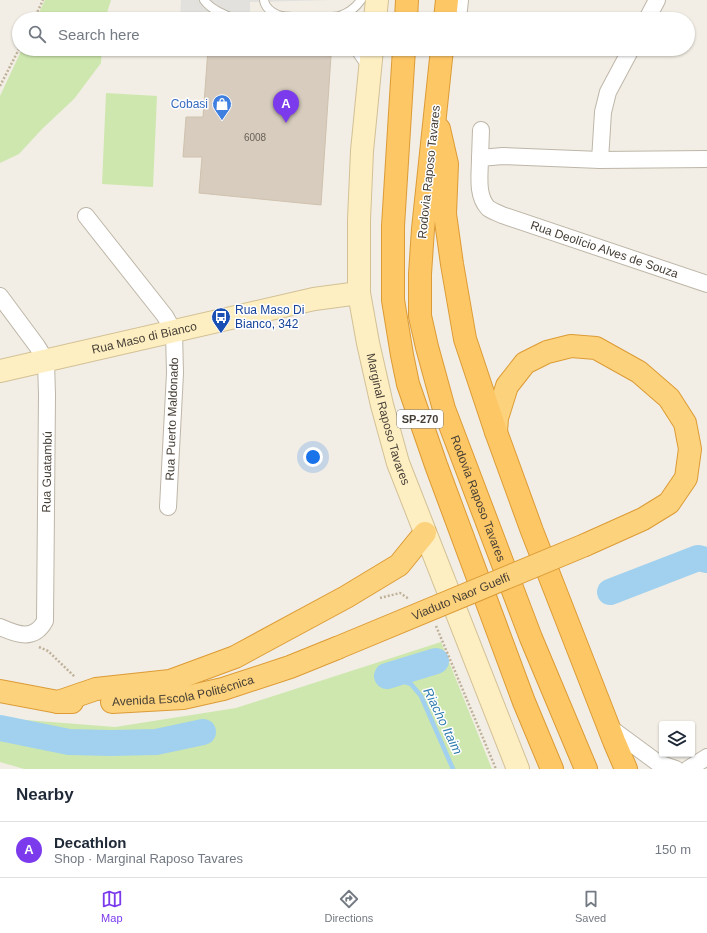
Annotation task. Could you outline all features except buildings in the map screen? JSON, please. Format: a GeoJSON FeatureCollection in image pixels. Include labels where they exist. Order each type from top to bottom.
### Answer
{"type":"FeatureCollection","features":[{"type":"Feature","properties":{"kind":"highway"},"geometry":{"type":"LineString","coordinates":[[406,12],[407,0]]}},
{"type":"Feature","properties":{"kind":"highway"},"geometry":{"type":"LineString","coordinates":[[446,12],[447,0]]}},
{"type":"Feature","properties":{"kind":"highway","name":"SP-270"},"geometry":{"type":"LineString","coordinates":[[404,56],[393,226],[393,300],[408,384],[438,472],[524,702],[552,769]]}},
{"type":"Feature","properties":{"kind":"highway","name":"Rodovia Raposo Tavares"},"geometry":{"type":"LineString","coordinates":[[441,56],[423,230],[420,274],[420,316],[444,409],[530,638],[586,769]]}},
{"type":"Feature","properties":{"kind":"highway"},"geometry":{"type":"LineString","coordinates":[[435,110],[447,164],[445,214],[465,339],[496,432],[532,531],[626,769]]}},
{"type":"Feature","properties":{"kind":"highway","name":"Viaduto Naor Guelfi"},"geometry":{"type":"LineString","coordinates":[[337,648],[585,545],[643,519],[669,503],[686,478],[690,448],[685,423],[669,398],[639,372],[596,348],[571,346],[547,352],[525,363],[507,386],[497,418],[496,432]]}},
{"type":"Feature","properties":{"kind":"highway"},"geometry":{"type":"LineString","coordinates":[[58,702],[96,689],[170,681],[235,657],[346,597],[399,565],[425,533]]}},
{"type":"Feature","properties":{"kind":"highway","name":"Avenida Escola Politécnica"},"geometry":{"type":"LineString","coordinates":[[0,691],[58,702],[91,703],[183,698],[243,683],[290,667],[337,648]]}},
{"type":"Feature","properties":{"kind":"main road"},"geometry":{"type":"LineString","coordinates":[[376,12],[377,0]]}},
{"type":"Feature","properties":{"kind":"main road","name":"Marginal Raposo Tavares"},"geometry":{"type":"LineString","coordinates":[[371,56],[362,151],[359,220],[359,293],[368,343],[382,405],[398,463],[518,769]]}},
{"type":"Feature","properties":{"kind":"main road","name":"Rua Maso di Bianco"},"geometry":{"type":"LineString","coordinates":[[0,371],[314,299],[359,293]]}},
{"type":"Feature","properties":{"kind":"street"},"geometry":{"type":"LineString","coordinates":[[459,12],[460,0]]}},
{"type":"Feature","properties":{"kind":"street"},"geometry":{"type":"LineString","coordinates":[[651,12],[657,0]]}},
{"type":"Feature","properties":{"kind":"street"},"geometry":{"type":"LineString","coordinates":[[440,71],[446,56]]}},
{"type":"Feature","properties":{"kind":"street"},"geometry":{"type":"LineString","coordinates":[[600,160],[603,112],[608,92],[627,56]]}},
{"type":"Feature","properties":{"kind":"street","name":"Rua Deolício Alves de Souza"},"geometry":{"type":"LineString","coordinates":[[481,130],[479,188],[488,208],[502,215],[707,284]]}},
{"type":"Feature","properties":{"kind":"street"},"geometry":{"type":"LineString","coordinates":[[480,158],[503,156],[600,160],[707,159]]}},
{"type":"Feature","properties":{"kind":"street","name":"Rua Puerto Maldonado"},"geometry":{"type":"LineString","coordinates":[[86,216],[165,316],[174,332],[175,373],[168,506]]}},
{"type":"Feature","properties":{"kind":"street","name":"Rua Guatambú"},"geometry":{"type":"LineString","coordinates":[[0,296],[38,346],[46,361],[47,395],[45,621],[42,628],[31,635],[25,635],[5,629]]}},
{"type":"Feature","properties":{"kind":"street"},"geometry":{"type":"LineString","coordinates":[[609,727],[658,763],[676,769]]}},
{"type":"Feature","properties":{"kind":"street"},"geometry":{"type":"LineString","coordinates":[[688,769],[707,757]]}},
{"type":"Feature","properties":{"kind":"lane"},"geometry":{"type":"LineString","coordinates":[[204,0],[207,4],[219,12]]}},
{"type":"Feature","properties":{"kind":"lane"},"geometry":{"type":"LineString","coordinates":[[264,0],[265,4],[272,12]]}},
{"type":"Feature","properties":{"kind":"lane"},"geometry":{"type":"LineString","coordinates":[[348,12],[356,7],[361,0]]}},
{"type":"Feature","properties":{"kind":"lane"},"geometry":{"type":"LineString","coordinates":[[360,56],[369,72]]}},
{"type":"Feature","properties":{"kind":"path"},"geometry":{"type":"LineString","coordinates":[[37,12],[43,0]]}},
{"type":"Feature","properties":{"kind":"path"},"geometry":{"type":"LineString","coordinates":[[0,86],[15,56]]}},
{"type":"Feature","properties":{"kind":"path"},"geometry":{"type":"LineString","coordinates":[[373,600],[400,593],[411,600]]}},
{"type":"Feature","properties":{"kind":"path"},"geometry":{"type":"LineString","coordinates":[[433,622],[496,769]]}},
{"type":"Feature","properties":{"kind":"path"},"geometry":{"type":"LineString","coordinates":[[35,644],[48,651],[78,680]]}},
{"type":"Feature","properties":{"kind":"green space"},"geometry":{"type":"Polygon","coordinates":[[[45,0],[111,0],[107,12],[39,12],[45,0]]]}},
{"type":"Feature","properties":{"kind":"green space"},"geometry":{"type":"Polygon","coordinates":[[[19,56],[102,56],[101,63],[74,99],[42,129],[19,154],[0,163],[0,96],[19,56]]]}},
{"type":"Feature","properties":{"kind":"green space"},"geometry":{"type":"Polygon","coordinates":[[[106,93],[157,96],[153,187],[102,184],[106,93]]]}},
{"type":"Feature","properties":{"kind":"green space"},"geometry":{"type":"Polygon","coordinates":[[[441,642],[492,769],[24,769],[0,762],[0,718],[115,727],[236,708],[441,642]]]}},
{"type":"Feature","properties":{"kind":"shaded area"},"geometry":{"type":"Polygon","coordinates":[[[181,0],[333,0],[250,2],[250,12],[180,12],[181,0]]]}},
{"type":"Feature","properties":{"kind":"waterway"},"geometry":{"type":"LineString","coordinates":[[610,592],[698,558],[707,560]]}},
{"type":"Feature","properties":{"kind":"waterway"},"geometry":{"type":"LineString","coordinates":[[387,676],[436,661]]}},
{"type":"Feature","properties":{"kind":"waterway","name":"Riacho Itaim"},"geometry":{"type":"LineString","coordinates":[[387,676],[411,684],[421,696],[453,769]]}},
{"type":"Feature","properties":{"kind":"waterway"},"geometry":{"type":"LineString","coordinates":[[0,728],[69,742],[111,743],[156,742],[203,732]]}},
{"type":"Feature","properties":{"kind":"place","name":"Cobasi"},"geometry":{"type":"Point","coordinates":[222,121]}},
{"type":"Feature","properties":{"kind":"place","name":"Decathlon"},"geometry":{"type":"Point","coordinates":[286,123]}},
{"type":"Feature","properties":{"kind":"place","name":"Rua Maso Di Bianco, 342"},"geometry":{"type":"Point","coordinates":[221,334]}}]}
